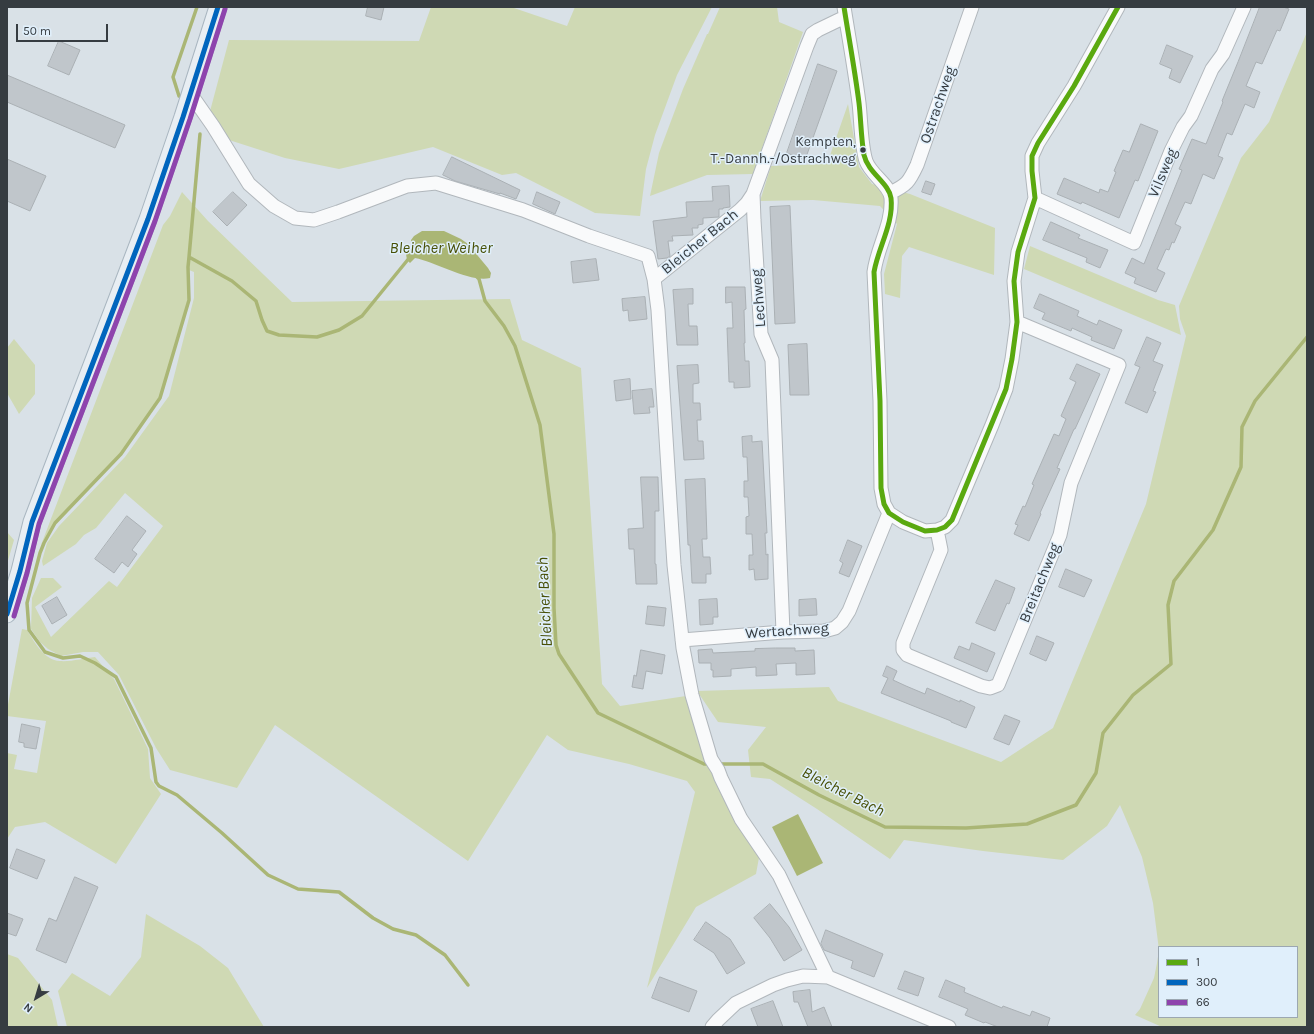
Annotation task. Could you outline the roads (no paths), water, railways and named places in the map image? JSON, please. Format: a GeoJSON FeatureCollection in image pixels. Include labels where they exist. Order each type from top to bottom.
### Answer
{"type":"FeatureCollection","features":[{"type":"Feature","properties":{"kind":"main road"},"geometry":{"type":"LineString","coordinates":[[7,614],[32,522],[148,219],[218,7]]}},
{"type":"Feature","properties":{"kind":"street","name":"Ostrachweg"},"geometry":{"type":"LineString","coordinates":[[890,193],[903,186],[910,178],[916,165],[972,7]]}},
{"type":"Feature","properties":{"kind":"street"},"geometry":{"type":"LineString","coordinates":[[845,12],[859,101],[866,160],[870,170],[890,193],[890,213],[875,262],[874,283],[880,401],[882,488],[884,504],[889,513],[903,522],[924,531],[938,530],[945,527],[952,520],[1006,389],[1017,322],[1014,281],[1018,252],[1034,198],[1032,156],[1038,143],[1074,86],[1118,7]]}},
{"type":"Feature","properties":{"kind":"street","name":"Vilsweg"},"geometry":{"type":"LineString","coordinates":[[1034,198],[1134,243],[1171,151],[1183,127],[1191,116],[1212,69],[1224,54],[1244,7]]}},
{"type":"Feature","properties":{"kind":"street","name":"Lechweg"},"geometry":{"type":"LineString","coordinates":[[783,632],[772,360],[761,334],[754,220],[754,194],[812,34],[845,12]]}},
{"type":"Feature","properties":{"kind":"street"},"geometry":{"type":"LineString","coordinates":[[190,93],[213,126],[249,184],[274,206],[296,218],[314,220],[407,186],[436,183],[523,210],[589,236],[648,256],[654,280]]}},
{"type":"Feature","properties":{"kind":"street","name":"Bleicher Bach"},"geometry":{"type":"LineString","coordinates":[[754,194],[747,204],[654,280],[658,310],[674,565],[682,640],[692,695],[715,765],[741,819],[778,875],[828,977]]}},
{"type":"Feature","properties":{"kind":"street","name":"Breitachweg"},"geometry":{"type":"LineString","coordinates":[[938,530],[941,550],[903,643],[903,650],[906,655],[981,686],[990,688],[998,685],[1060,535],[1071,483],[1119,365],[1017,322]]}},
{"type":"Feature","properties":{"kind":"street","name":"Wertachweg"},"geometry":{"type":"LineString","coordinates":[[682,640],[783,632],[824,631],[835,628],[842,622],[849,611],[889,513]]}},
{"type":"Feature","properties":{"kind":"street"},"geometry":{"type":"LineString","coordinates":[[712,1027],[736,1003],[773,985],[803,976],[828,977],[949,1027]]}},
{"type":"Feature","properties":{"kind":"water","name":"Bleicher Weiher"},"geometry":{"type":"Polygon","coordinates":[[[422,231],[444,231],[461,239],[468,244],[488,268],[491,273],[490,278],[473,278],[415,258],[410,263],[407,260],[406,254],[411,246],[411,240],[422,231]]]}},
{"type":"Feature","properties":{"kind":"water"},"geometry":{"type":"Polygon","coordinates":[[[798,814],[823,863],[797,876],[772,827],[798,814]]]}},
{"type":"Feature","properties":{"kind":"waterway","name":"Bleicher Bach"},"geometry":{"type":"LineString","coordinates":[[179,96],[173,77],[197,7]]}},
{"type":"Feature","properties":{"kind":"waterway","name":"Bleicher Bach"},"geometry":{"type":"LineString","coordinates":[[200,134],[189,257],[232,281],[256,301],[267,331],[279,335],[317,337],[339,330],[362,316],[410,257]]}},
{"type":"Feature","properties":{"kind":"waterway"},"geometry":{"type":"LineString","coordinates":[[189,257],[189,300],[160,398],[121,454],[55,523],[40,553],[27,603],[29,630],[45,652],[63,658],[80,656],[95,663],[116,677],[151,748],[156,782],[159,786],[177,795],[268,875],[298,889],[339,892],[373,918],[393,929],[416,935],[445,955],[468,985]]}},
{"type":"Feature","properties":{"kind":"waterway","name":"Bleicher Bach"},"geometry":{"type":"LineString","coordinates":[[477,277],[479,279],[485,301],[504,326],[515,346],[540,425],[554,534],[554,608],[556,645],[559,654],[598,713],[704,764],[710,764]]}},
{"type":"Feature","properties":{"kind":"waterway","name":"Bleicher Bach"},"geometry":{"type":"LineString","coordinates":[[718,764],[763,764],[819,795],[885,827],[966,828],[1027,824],[1076,805],[1096,773],[1103,733],[1133,695],[1171,664],[1168,605],[1174,581],[1213,530],[1241,467],[1242,427],[1255,401],[1307,337]]}},
{"type":"Feature","properties":{"kind":"place","name":"Kempten, T.-Dannh.-/Ostrachweg"},"geometry":{"type":"Point","coordinates":[863,150]}}]}
